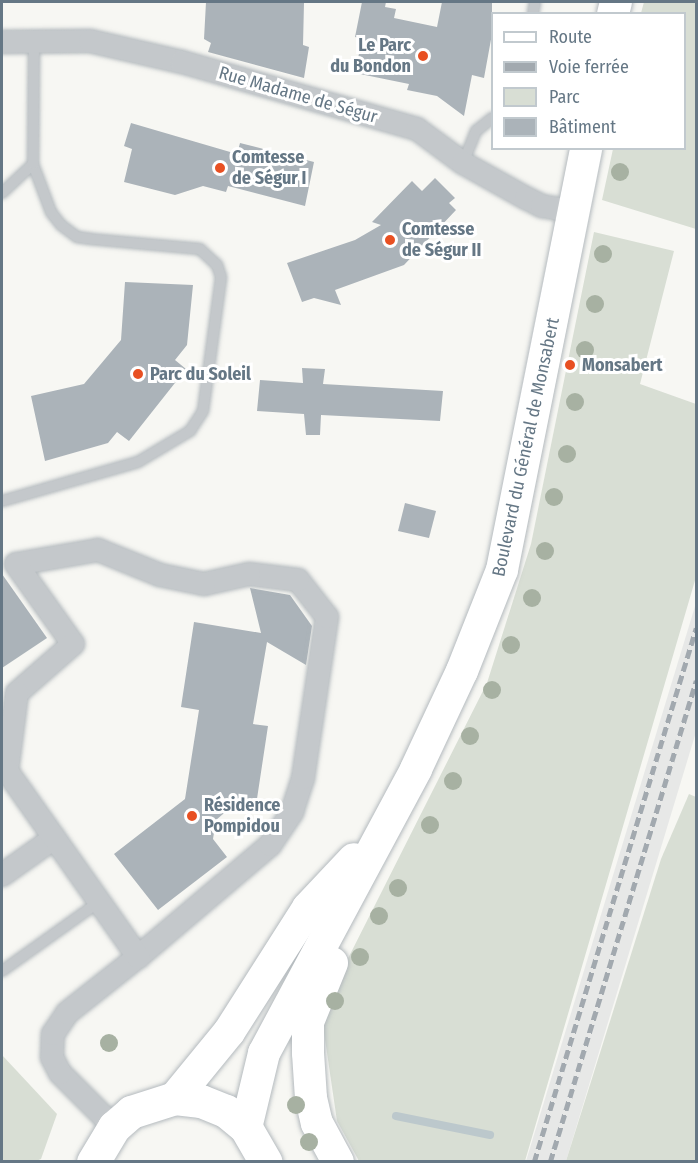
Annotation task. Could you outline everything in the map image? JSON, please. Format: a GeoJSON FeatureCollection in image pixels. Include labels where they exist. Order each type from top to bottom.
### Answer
{"type":"FeatureCollection","features":[{"type":"Feature","properties":{"kind":"main road","name":"Boulevard du Général de Monsabert"},"geometry":{"type":"LineString","coordinates":[[246,1128],[264,1053],[416,770],[462,671],[502,570],[586,150]]}},
{"type":"Feature","properties":{"kind":"main road","name":"Boulevard du Général de Monsabert"},"geometry":{"type":"LineString","coordinates":[[175,1098],[223,1040],[309,908],[382,830]]}},
{"type":"Feature","properties":{"kind":"main road"},"geometry":{"type":"LineString","coordinates":[[338,1161],[317,1123],[311,1098],[309,1022],[382,830]]}},
{"type":"Feature","properties":{"kind":"main road"},"geometry":{"type":"LineString","coordinates":[[93,1161],[114,1127],[152,1102],[175,1098],[201,1101],[225,1111],[246,1128],[266,1161]]}},
{"type":"Feature","properties":{"kind":"street","name":"Rue Madame de Ségur"},"geometry":{"type":"LineString","coordinates":[[2,42],[34,39],[90,41],[182,62],[395,122],[417,129],[463,164],[542,206],[575,212]]}},
{"type":"Feature","properties":{"kind":"street"},"geometry":{"type":"LineString","coordinates":[[114,1127],[60,1073],[52,1057],[53,1034],[67,1013],[138,957],[270,845],[292,812],[303,778],[327,616],[298,580],[249,574],[204,584],[160,575],[98,550],[16,564],[73,644],[17,693],[7,771],[138,957]]}},
{"type":"Feature","properties":{"kind":"street"},"geometry":{"type":"LineString","coordinates":[[2,875],[54,838]]}},
{"type":"Feature","properties":{"kind":"lane"},"geometry":{"type":"LineString","coordinates":[[2,501],[138,462],[190,431],[203,411],[221,277],[217,265],[200,249],[77,237],[51,212],[33,164],[34,39]]}},
{"type":"Feature","properties":{"kind":"lane"},"geometry":{"type":"LineString","coordinates":[[463,164],[476,131],[491,119]]}},
{"type":"Feature","properties":{"kind":"lane"},"geometry":{"type":"LineString","coordinates":[[2,193],[33,164]]}},
{"type":"Feature","properties":{"kind":"lane"},"geometry":{"type":"LineString","coordinates":[[2,971],[100,901]]}},
{"type":"Feature","properties":{"kind":"shaded area"},"geometry":{"type":"Polygon","coordinates":[[[696,603],[696,732],[566,1161],[526,1161],[696,603]]]}},
{"type":"Feature","properties":{"kind":"green space"},"geometry":{"type":"Polygon","coordinates":[[[644,2],[696,2],[696,229],[602,200],[613,150],[686,150],[686,12],[641,12],[644,2]]]}},
{"type":"Feature","properties":{"kind":"green space"},"geometry":{"type":"Polygon","coordinates":[[[594,232],[674,251],[640,384],[696,404],[696,577],[525,1161],[359,1161],[337,1121],[321,1012],[487,683],[531,544],[594,232]]]}},
{"type":"Feature","properties":{"kind":"green space"},"geometry":{"type":"Polygon","coordinates":[[[689,794],[696,797],[696,1161],[566,1161],[661,859],[689,794]]]}},
{"type":"Feature","properties":{"kind":"green space"},"geometry":{"type":"Polygon","coordinates":[[[2,1055],[57,1114],[41,1159],[36,1161],[2,1161],[2,1055]]]}},
{"type":"Feature","properties":{"kind":"building"},"geometry":{"type":"Polygon","coordinates":[[[206,2],[304,3],[303,45],[309,47],[304,78],[208,52],[211,43],[204,39],[206,2]]]}},
{"type":"Feature","properties":{"kind":"building","name":"Le Parc du Bondon"},"geometry":{"type":"Polygon","coordinates":[[[362,2],[386,2],[385,7],[396,9],[394,18],[437,27],[442,2],[492,2],[491,40],[484,78],[472,75],[464,116],[437,96],[407,90],[409,84],[355,73],[362,39],[355,37],[362,2]]]}},
{"type":"Feature","properties":{"kind":"building","name":"Comtesse de Ségur I"},"geometry":{"type":"Polygon","coordinates":[[[131,123],[237,154],[240,143],[314,162],[305,206],[228,186],[226,192],[203,186],[175,195],[124,182],[132,149],[124,146],[131,123]]]}},
{"type":"Feature","properties":{"kind":"building","name":"Comtesse de Ségur II"},"geometry":{"type":"Polygon","coordinates":[[[435,178],[455,198],[449,203],[456,210],[404,265],[335,290],[341,305],[314,298],[302,302],[287,263],[355,240],[381,225],[372,222],[412,181],[422,191],[435,178]]]}},
{"type":"Feature","properties":{"kind":"building","name":"Parc du Soleil"},"geometry":{"type":"Polygon","coordinates":[[[125,282],[193,285],[187,345],[175,360],[186,369],[129,441],[117,432],[108,443],[45,461],[31,396],[84,384],[121,340],[125,282]]]}},
{"type":"Feature","properties":{"kind":"building"},"geometry":{"type":"Polygon","coordinates":[[[302,368],[325,369],[323,384],[443,391],[440,421],[321,415],[320,435],[306,435],[304,414],[257,411],[260,380],[303,383],[302,368]]]}},
{"type":"Feature","properties":{"kind":"building"},"geometry":{"type":"Polygon","coordinates":[[[405,503],[436,511],[429,538],[398,531],[405,503]]]}},
{"type":"Feature","properties":{"kind":"building"},"geometry":{"type":"Polygon","coordinates":[[[2,574],[47,638],[2,668],[2,574]]]}},
{"type":"Feature","properties":{"kind":"building"},"geometry":{"type":"Polygon","coordinates":[[[250,588],[290,595],[312,626],[306,665],[267,642],[253,724],[268,726],[255,812],[230,808],[216,820],[213,839],[227,857],[158,910],[114,854],[185,799],[199,710],[181,707],[194,622],[261,633],[250,588]]]}},
{"type":"Feature","properties":{"kind":"waterway"},"geometry":{"type":"LineString","coordinates":[[396,1116],[490,1135]]}},
{"type":"Feature","properties":{"kind":"railway"},"geometry":{"type":"LineString","coordinates":[[534,1162],[696,628]]}},
{"type":"Feature","properties":{"kind":"railway"},"geometry":{"type":"LineString","coordinates":[[550,1162],[696,681]]}},
{"type":"Feature","properties":{"kind":"place","name":"Le Parc du Bondon"},"geometry":{"type":"Point","coordinates":[423,56]}},
{"type":"Feature","properties":{"kind":"place","name":"Comtesse de Ségur I"},"geometry":{"type":"Point","coordinates":[220,168]}},
{"type":"Feature","properties":{"kind":"place","name":"Comtesse de Ségur II"},"geometry":{"type":"Point","coordinates":[390,240]}},
{"type":"Feature","properties":{"kind":"place","name":"Monsabert"},"geometry":{"type":"Point","coordinates":[570,365]}},
{"type":"Feature","properties":{"kind":"place","name":"Parc du Soleil"},"geometry":{"type":"Point","coordinates":[138,374]}},
{"type":"Feature","properties":{"kind":"place","name":"Résidence Pompidou"},"geometry":{"type":"Point","coordinates":[192,816]}}]}
